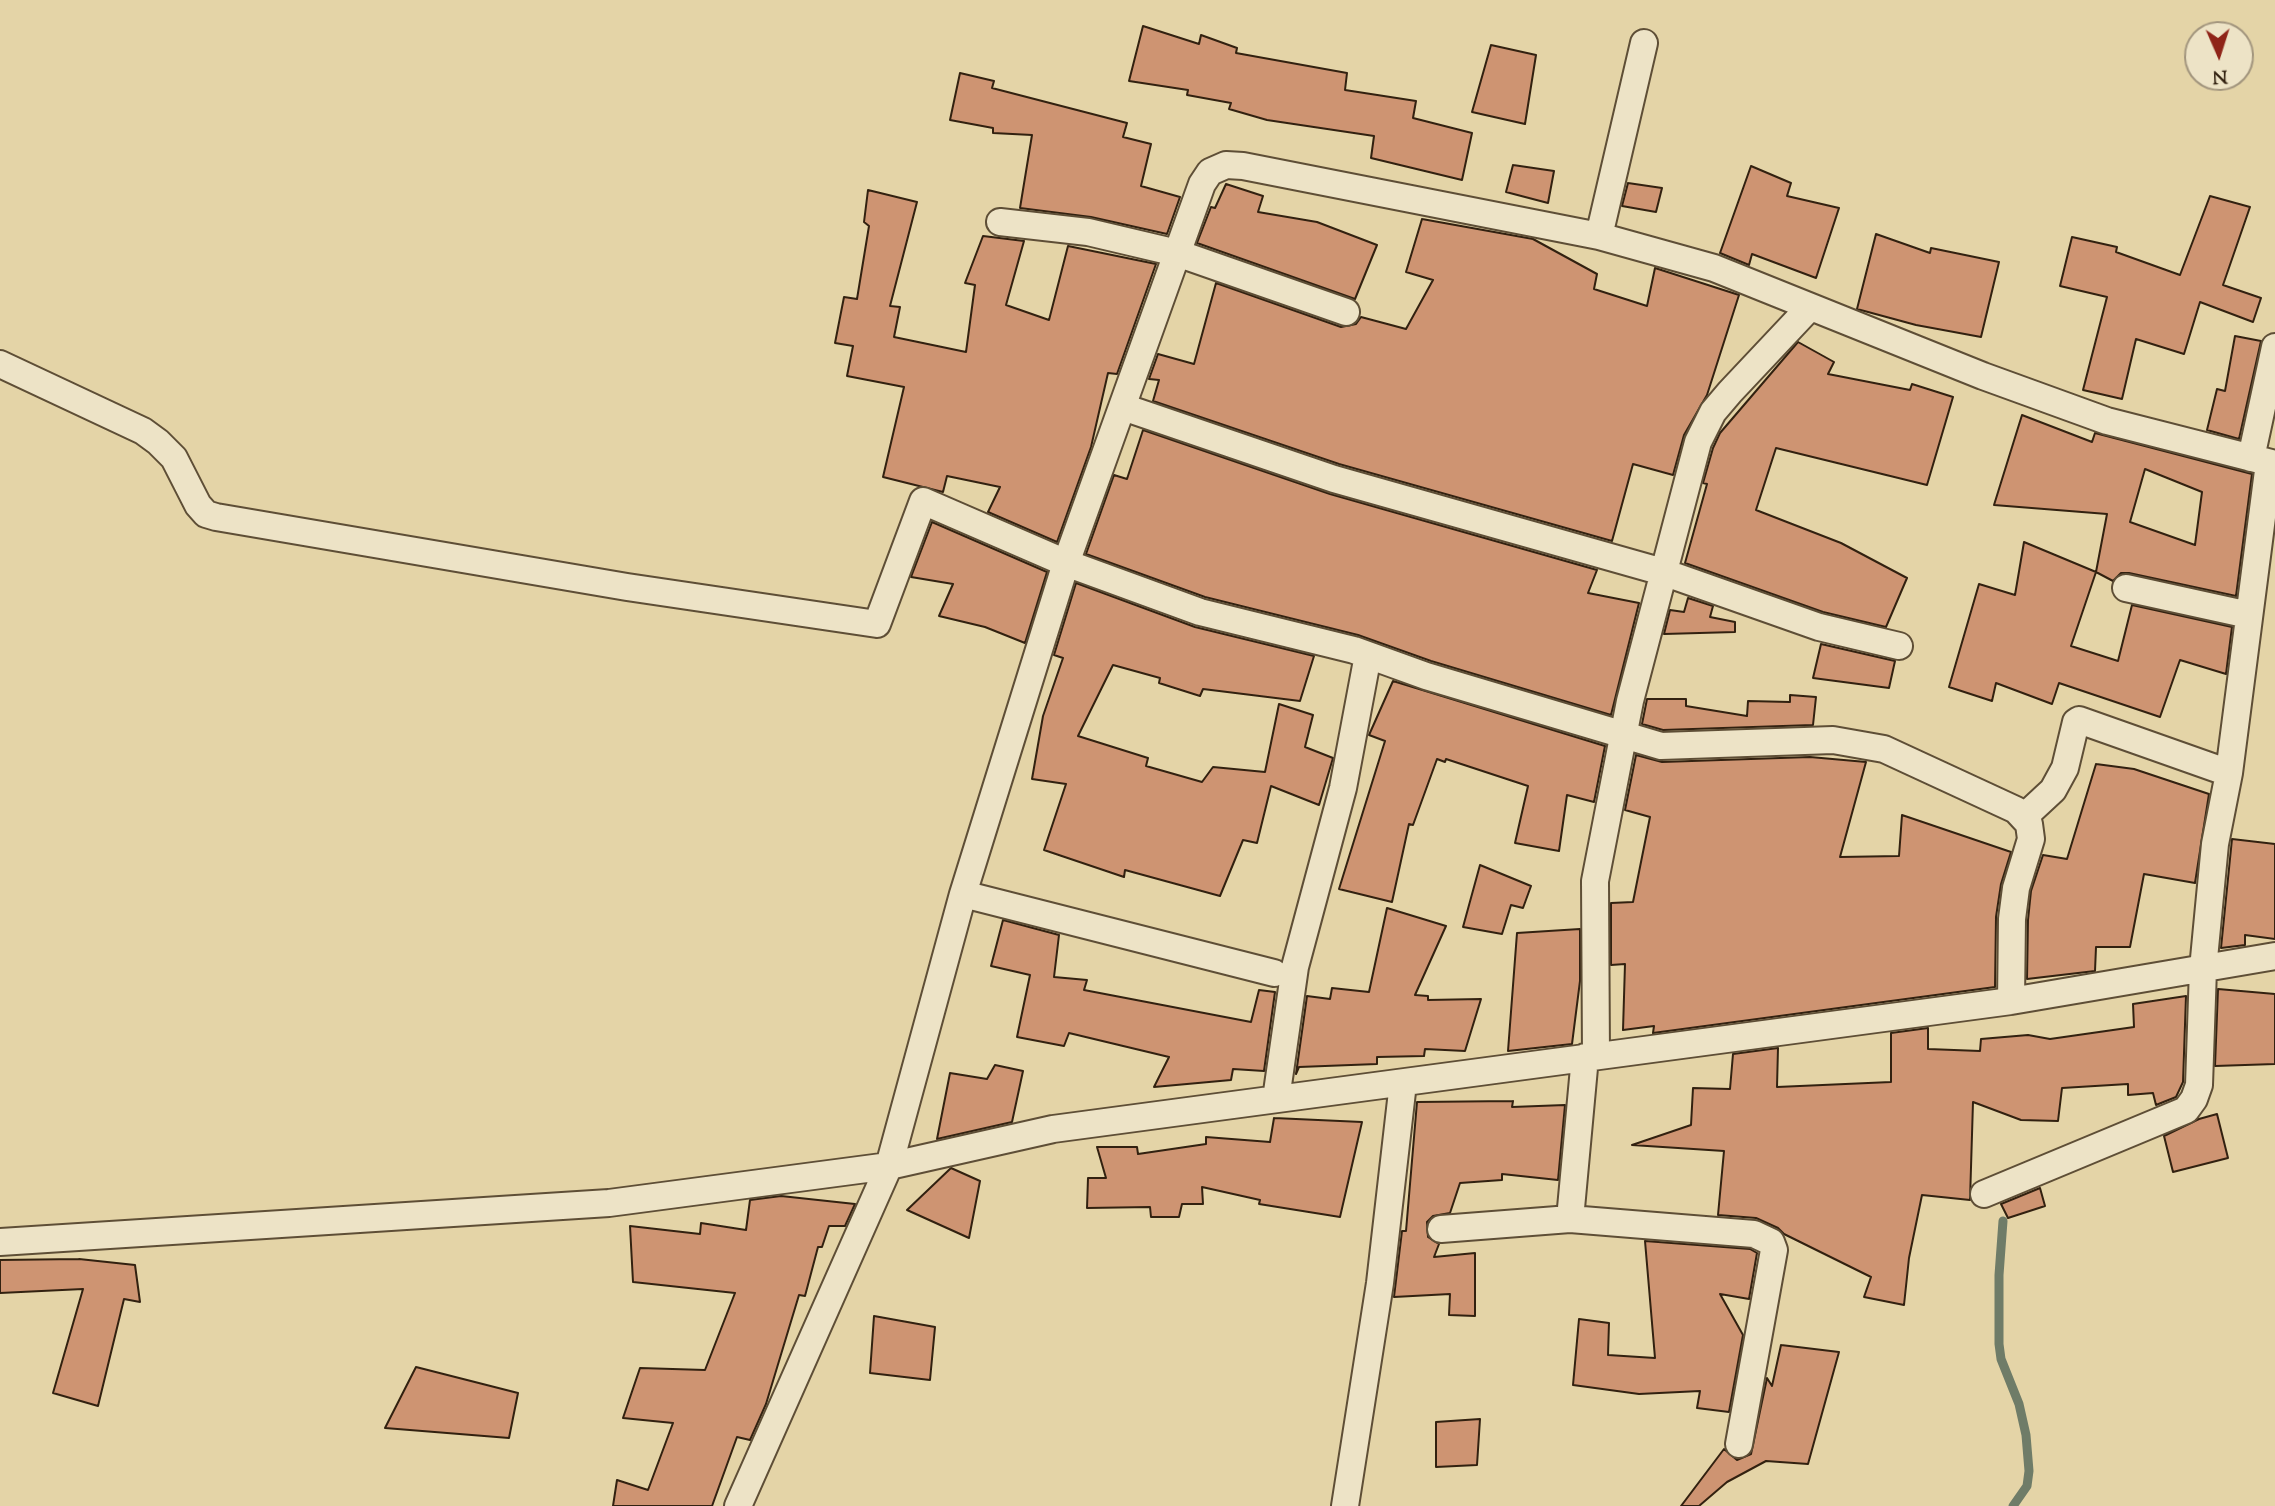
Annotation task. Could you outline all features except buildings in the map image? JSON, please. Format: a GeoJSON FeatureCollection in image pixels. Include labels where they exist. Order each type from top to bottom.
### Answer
{"type":"FeatureCollection","features":[{"type":"Feature","properties":{"kind":"street"},"geometry":{"type":"LineString","coordinates":[[1599,236],[1644,44]]}},
{"type":"Feature","properties":{"kind":"street"},"geometry":{"type":"LineString","coordinates":[[738,1506],[889,1166],[963,894],[1066,564],[1202,184],[1210,172],[1226,165],[1599,236],[1714,268],[1983,376],[2107,421],[2265,461]]}},
{"type":"Feature","properties":{"kind":"street"},"geometry":{"type":"LineString","coordinates":[[1000,222],[1088,232],[1177,253],[1346,312]]}},
{"type":"Feature","properties":{"kind":"street"},"geometry":{"type":"LineString","coordinates":[[1570,1219],[1590,1056],[1595,881],[1624,734],[1663,572],[1698,442],[1713,412],[1810,307]]}},
{"type":"Feature","properties":{"kind":"street"},"geometry":{"type":"LineString","coordinates":[[1984,1194],[2186,1110],[2199,1085],[2203,969],[2215,844],[2229,772],[2249,615],[2275,347]]}},
{"type":"Feature","properties":{"kind":"street"},"geometry":{"type":"LineString","coordinates":[[0,364],[132,426],[158,442],[178,465],[198,505],[206,514],[216,517],[627,587],[877,624],[923,501],[1066,564],[1200,612],[1368,654],[1426,676],[1661,746],[1833,740],[1884,749],[2025,816],[2031,838],[2016,888],[2012,919],[2011,1001]]}},
{"type":"Feature","properties":{"kind":"street"},"geometry":{"type":"LineString","coordinates":[[1123,407],[1334,479],[1663,572],[1819,627],[1899,646]]}},
{"type":"Feature","properties":{"kind":"street"},"geometry":{"type":"LineString","coordinates":[[2126,587],[2249,615]]}},
{"type":"Feature","properties":{"kind":"street"},"geometry":{"type":"LineString","coordinates":[[1276,1099],[1295,967],[1343,788],[1368,654]]}},
{"type":"Feature","properties":{"kind":"street"},"geometry":{"type":"LineString","coordinates":[[2025,816],[2053,790],[2065,768],[2076,722],[2079,720],[2229,772]]}},
{"type":"Feature","properties":{"kind":"street"},"geometry":{"type":"LineString","coordinates":[[963,894],[1273,973]]}},
{"type":"Feature","properties":{"kind":"street"},"geometry":{"type":"LineString","coordinates":[[0,1242],[609,1203],[889,1166],[1053,1129],[2011,1001],[2275,956]]}},
{"type":"Feature","properties":{"kind":"street"},"geometry":{"type":"LineString","coordinates":[[1345,1506],[1380,1283],[1404,1083]]}},
{"type":"Feature","properties":{"kind":"street"},"geometry":{"type":"LineString","coordinates":[[1441,1229],[1570,1219],[1755,1234],[1771,1242],[1774,1250],[1739,1444]]}},
{"type":"Feature","properties":{"kind":"waterway"},"geometry":{"type":"LineString","coordinates":[[2003,1221],[1999,1275],[1999,1344],[2001,1359],[2019,1404],[2026,1435],[2029,1471],[2027,1486],[2013,1506]]}}]}
